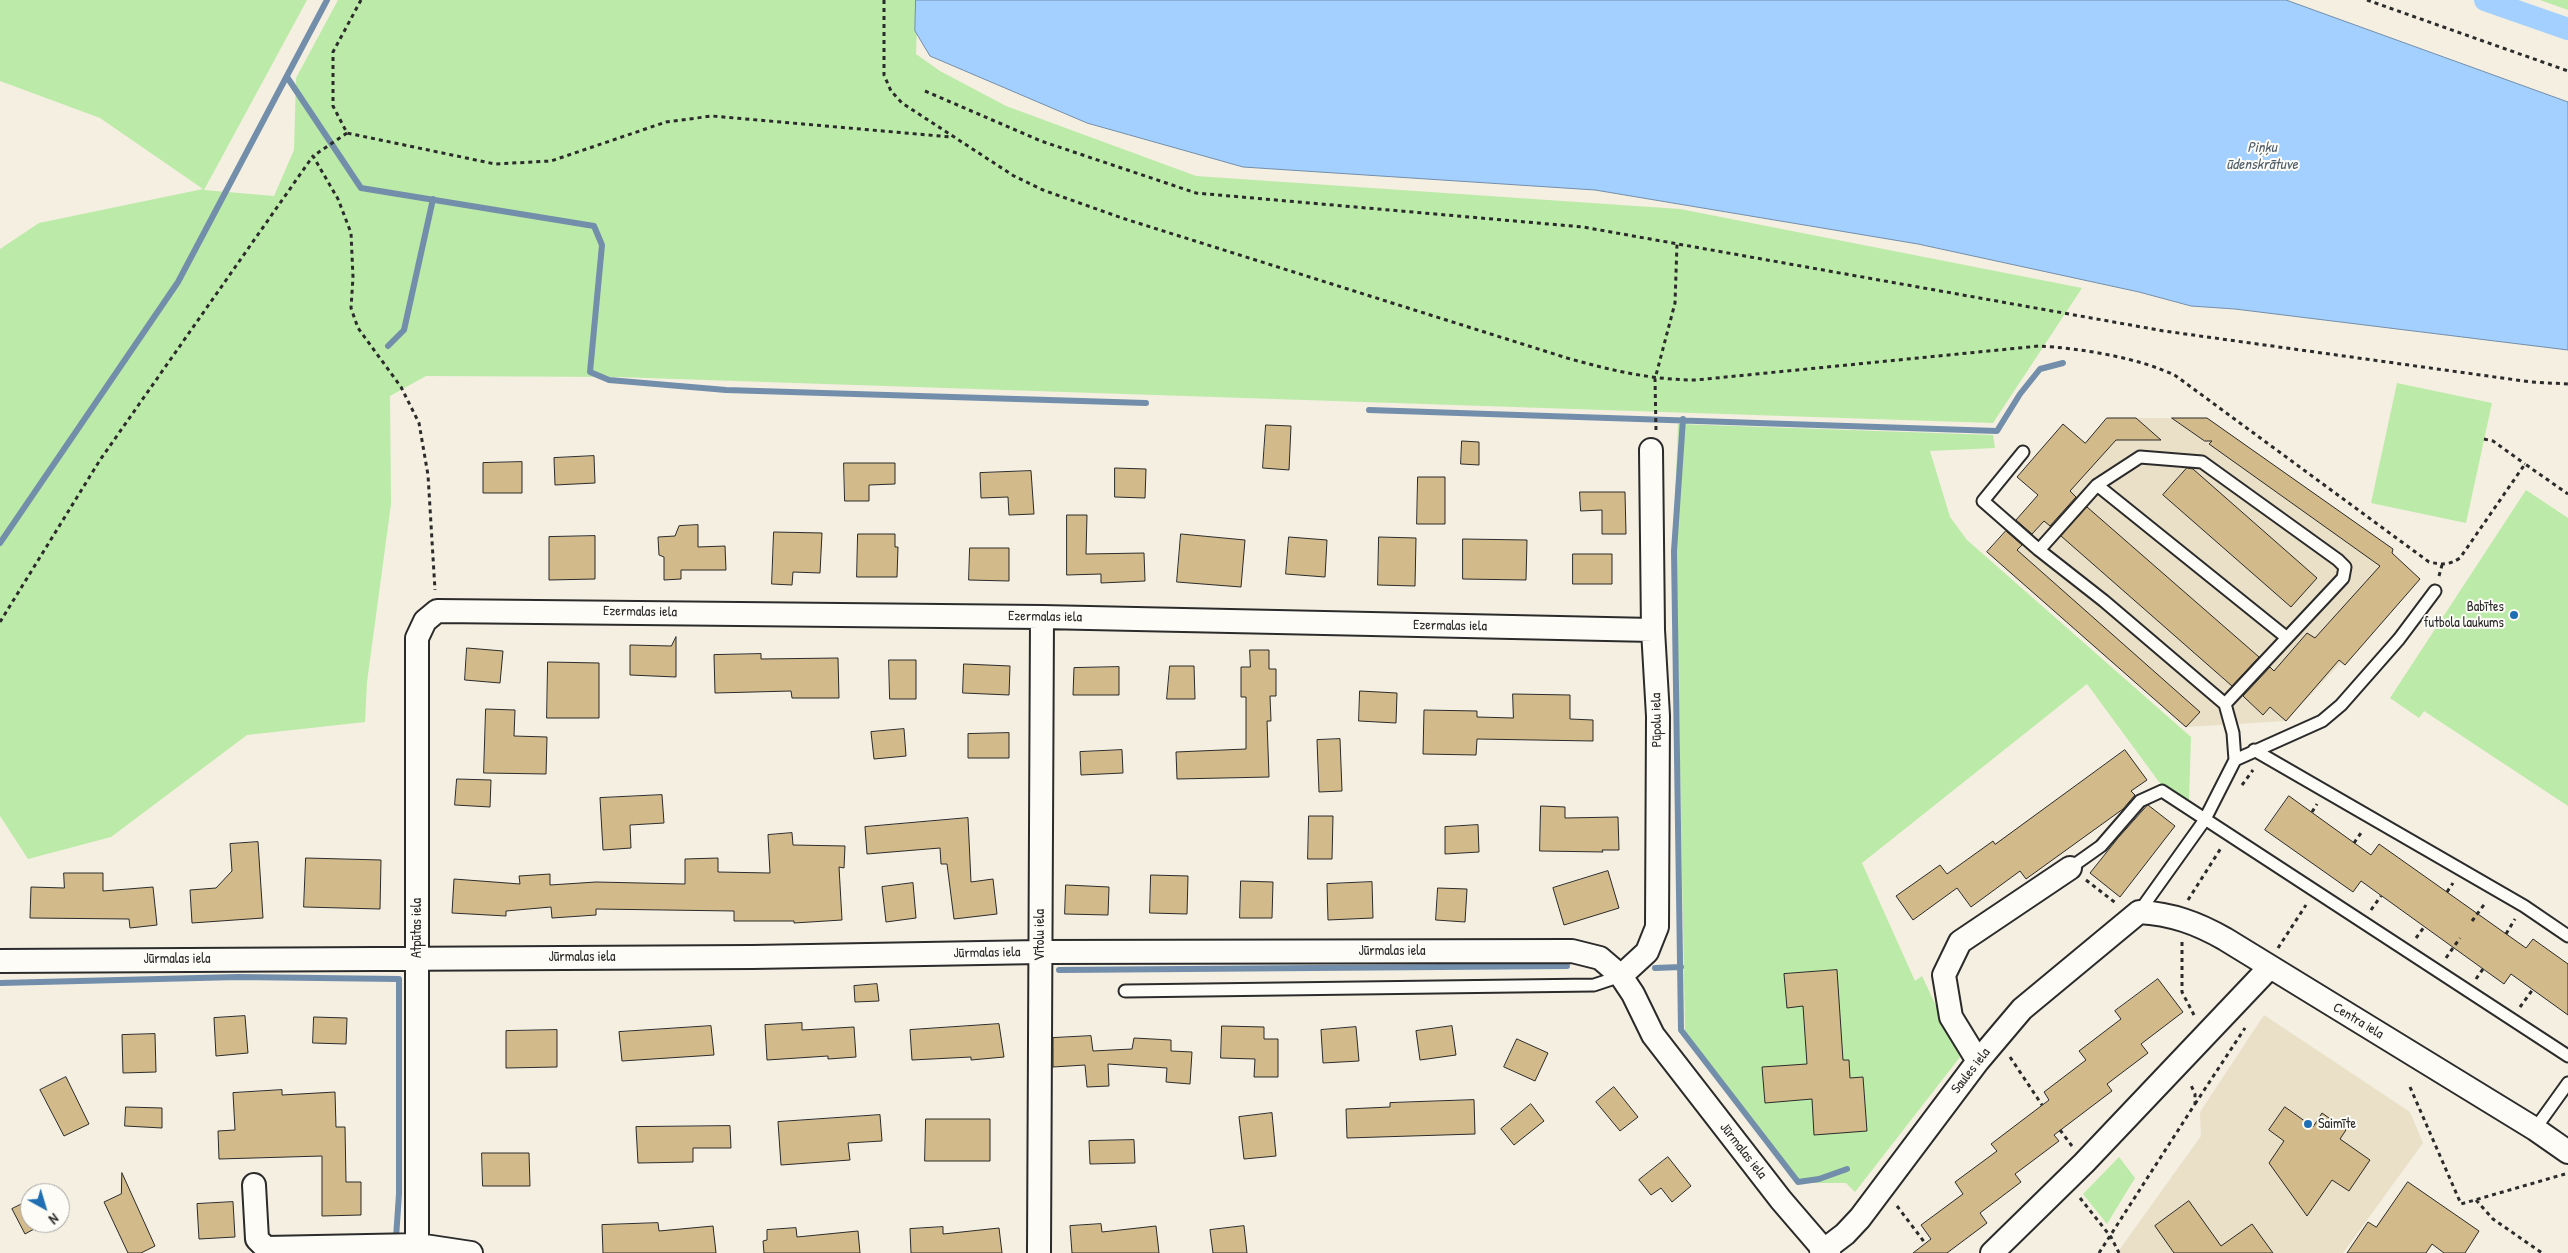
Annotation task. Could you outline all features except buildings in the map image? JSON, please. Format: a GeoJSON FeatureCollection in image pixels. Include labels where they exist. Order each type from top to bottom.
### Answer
{"type":"FeatureCollection","features":[{"type":"Feature","properties":{"kind":"street","name":"Pūpolu iela"},"geometry":{"type":"LineString","coordinates":[[1621,976],[1647,952],[1657,927],[1658,716],[1653,630],[1653,441]]}},
{"type":"Feature","properties":{"kind":"street","name":"Ezermalas iela"},"geometry":{"type":"LineString","coordinates":[[437,611],[1042,617],[1653,630]]}},
{"type":"Feature","properties":{"kind":"street","name":"Atpūtas iela"},"geometry":{"type":"LineString","coordinates":[[418,1249],[417,638],[425,621],[437,611]]}},
{"type":"Feature","properties":{"kind":"street","name":"Vītolu iela"},"geometry":{"type":"LineString","coordinates":[[1038,1253],[1042,617]]}},
{"type":"Feature","properties":{"kind":"street"},"geometry":{"type":"LineString","coordinates":[[1978,1061],[1951,1016],[1944,975],[1960,942],[2070,868]]}},
{"type":"Feature","properties":{"kind":"street","name":"Centra iela"},"geometry":{"type":"LineString","coordinates":[[2132,906],[2200,925],[2535,1129],[2568,1152]]}},
{"type":"Feature","properties":{"kind":"street","name":"Saules iela"},"geometry":{"type":"LineString","coordinates":[[1825,1252],[1860,1218],[1978,1061],[2022,1009],[2132,906]]}},
{"type":"Feature","properties":{"kind":"street","name":"Jūrmalas iela"},"geometry":{"type":"LineString","coordinates":[[0,961],[417,957],[752,957],[1040,952],[1572,951],[1600,958],[1621,976],[1633,994],[1653,1035],[1780,1200],[1825,1252]]}},
{"type":"Feature","properties":{"kind":"street"},"geometry":{"type":"LineString","coordinates":[[1992,1253],[2066,1180],[2180,1062],[2269,966]]}},
{"type":"Feature","properties":{"kind":"street"},"geometry":{"type":"LineString","coordinates":[[254,1185],[257,1239],[266,1248],[418,1249],[471,1253]]}},
{"type":"Feature","properties":{"kind":"lane"},"geometry":{"type":"LineString","coordinates":[[2023,452],[1983,501],[2039,550],[2104,601],[2226,704],[2233,733],[2235,760],[2204,821],[2132,906]]}},
{"type":"Feature","properties":{"kind":"lane"},"geometry":{"type":"LineString","coordinates":[[2039,550],[2097,485],[2140,458],[2202,462],[2338,560],[2345,567],[2343,578],[2286,637],[2226,704]]}},
{"type":"Feature","properties":{"kind":"lane"},"geometry":{"type":"LineString","coordinates":[[2097,485],[2286,637]]}},
{"type":"Feature","properties":{"kind":"lane"},"geometry":{"type":"LineString","coordinates":[[2235,760],[2259,752],[2322,722],[2341,706],[2399,639],[2435,591]]}},
{"type":"Feature","properties":{"kind":"lane"},"geometry":{"type":"LineString","coordinates":[[2259,752],[2495,890],[2568,936]]}},
{"type":"Feature","properties":{"kind":"lane"},"geometry":{"type":"LineString","coordinates":[[2070,868],[2101,846],[2140,801],[2162,791],[2204,821],[2568,1056]]}},
{"type":"Feature","properties":{"kind":"lane"},"geometry":{"type":"LineString","coordinates":[[1125,991],[1594,985],[1621,976]]}},
{"type":"Feature","properties":{"kind":"lane"},"geometry":{"type":"LineString","coordinates":[[2535,1129],[2568,1083]]}},
{"type":"Feature","properties":{"kind":"path"},"geometry":{"type":"LineString","coordinates":[[347,133],[333,106],[333,52],[361,0]]}},
{"type":"Feature","properties":{"kind":"path"},"geometry":{"type":"LineString","coordinates":[[884,0],[884,75],[891,91],[902,104],[1014,176],[1042,190],[1074,202],[1567,358],[1617,372],[1655,379],[1696,380],[2039,346],[2058,347],[2157,366],[2176,376],[2208,399],[2429,562],[2442,565],[2452,564],[2460,558],[2525,464]]}},
{"type":"Feature","properties":{"kind":"path"},"geometry":{"type":"LineString","coordinates":[[2367,0],[2568,71]]}},
{"type":"Feature","properties":{"kind":"path"},"geometry":{"type":"LineString","coordinates":[[925,91],[1041,141],[1196,193],[1582,227],[2164,331],[2532,382],[2568,384]]}},
{"type":"Feature","properties":{"kind":"path"},"geometry":{"type":"LineString","coordinates":[[0,622],[100,460],[313,156],[347,133],[494,164],[551,161],[666,122],[712,116],[953,137]]}},
{"type":"Feature","properties":{"kind":"path"},"geometry":{"type":"LineString","coordinates":[[313,156],[338,199],[351,233],[353,277],[351,308],[358,328],[401,387],[419,423],[428,475],[437,611]]}},
{"type":"Feature","properties":{"kind":"path"},"geometry":{"type":"LineString","coordinates":[[1653,441],[1657,406],[1655,379],[1675,303],[1677,244]]}},
{"type":"Feature","properties":{"kind":"path"},"geometry":{"type":"LineString","coordinates":[[2484,439],[2493,441],[2568,494]]}},
{"type":"Feature","properties":{"kind":"path"},"geometry":{"type":"LineString","coordinates":[[2241,787],[2259,752]]}},
{"type":"Feature","properties":{"kind":"path"},"geometry":{"type":"LineString","coordinates":[[2205,1036],[2182,992],[2182,919],[2188,901],[2228,836]]}},
{"type":"Feature","properties":{"kind":"path"},"geometry":{"type":"LineString","coordinates":[[2070,868],[2119,905],[2132,906]]}},
{"type":"Feature","properties":{"kind":"path"},"geometry":{"type":"LineString","coordinates":[[2472,921],[2495,890]]}},
{"type":"Feature","properties":{"kind":"path"},"geometry":{"type":"LineString","coordinates":[[2269,966],[2315,892]]}},
{"type":"Feature","properties":{"kind":"path"},"geometry":{"type":"LineString","coordinates":[[2437,971],[2460,938]]}},
{"type":"Feature","properties":{"kind":"path"},"geometry":{"type":"LineString","coordinates":[[2099,1253],[2246,1025]]}},
{"type":"Feature","properties":{"kind":"path"},"geometry":{"type":"LineString","coordinates":[[2008,1054],[2042,1105]]}},
{"type":"Feature","properties":{"kind":"path"},"geometry":{"type":"LineString","coordinates":[[2180,1062],[2195,1094],[2194,1104]]}},
{"type":"Feature","properties":{"kind":"path"},"geometry":{"type":"LineString","coordinates":[[2410,1087],[2461,1204],[2564,1176],[2568,1169]]}},
{"type":"Feature","properties":{"kind":"path"},"geometry":{"type":"LineString","coordinates":[[2066,1180],[2111,1237],[2120,1253]]}},
{"type":"Feature","properties":{"kind":"path"},"geometry":{"type":"LineString","coordinates":[[1892,1200],[1926,1244]]}},
{"type":"Feature","properties":{"kind":"path"},"geometry":{"type":"LineString","coordinates":[[2476,1200],[2493,1219],[2542,1253]]}},
{"type":"Feature","properties":{"kind":"shaded area"},"geometry":{"type":"Polygon","coordinates":[[[2107,418],[2207,418],[2393,549],[2392,553],[2420,579],[2286,721],[2186,727],[1987,552],[2107,418]]]}},
{"type":"Feature","properties":{"kind":"shaded area","name":"Saimīte"},"geometry":{"type":"Polygon","coordinates":[[[2264,1015],[2410,1112],[2423,1143],[2343,1253],[2117,1253],[2201,1136],[2200,1112],[2264,1015]]]}},
{"type":"Feature","properties":{"kind":"green space"},"geometry":{"type":"Polygon","coordinates":[[[0,0],[307,0],[204,190],[274,196],[294,150],[296,78],[338,0],[918,0],[916,54],[940,71],[1006,106],[1196,176],[1680,209],[2082,288],[1993,423],[616,377],[426,376],[390,396],[391,504],[367,682],[365,722],[247,735],[111,837],[28,859],[0,816],[0,249],[39,223],[203,189],[100,118],[0,81],[0,0]]]}},
{"type":"Feature","properties":{"kind":"green space"},"geometry":{"type":"Polygon","coordinates":[[[2540,0],[2568,0],[2568,10],[2540,0]]]}},
{"type":"Feature","properties":{"kind":"green space"},"geometry":{"type":"Polygon","coordinates":[[[2397,383],[2492,403],[2466,523],[2371,503],[2397,383]]]}},
{"type":"Feature","properties":{"kind":"green space"},"geometry":{"type":"Polygon","coordinates":[[[1678,424],[1993,435],[1995,448],[1930,451],[1950,517],[1967,540],[2191,737],[2189,801],[2162,786],[2087,684],[1862,863],[1915,981],[1922,976],[1960,1057],[1855,1192],[1846,1183],[1804,1183],[1792,1178],[1685,1031],[1675,502],[1678,424]]]}},
{"type":"Feature","properties":{"kind":"green space","name":"Babītes futbola laukums"},"geometry":{"type":"Polygon","coordinates":[[[2526,490],[2568,518],[2568,806],[2424,711],[2419,718],[2390,698],[2526,490]]]}},
{"type":"Feature","properties":{"kind":"green space"},"geometry":{"type":"Polygon","coordinates":[[[2119,1157],[2135,1178],[2107,1224],[2083,1194],[2119,1157]]]}},
{"type":"Feature","properties":{"kind":"water","name":"Piņķu ūdenskrātuve"},"geometry":{"type":"Polygon","coordinates":[[[916,0],[2286,0],[2568,102],[2568,350],[2235,309],[2191,306],[2139,292],[1918,244],[1595,190],[1243,167],[1087,123],[930,56],[915,31],[916,0]]]}},
{"type":"Feature","properties":{"kind":"waterway"},"geometry":{"type":"LineString","coordinates":[[0,543],[178,282],[327,0]]}},
{"type":"Feature","properties":{"kind":"waterway"},"geometry":{"type":"LineString","coordinates":[[2485,0],[2568,29]]}},
{"type":"Feature","properties":{"kind":"waterway"},"geometry":{"type":"LineString","coordinates":[[287,77],[361,188],[594,226],[602,245],[590,372],[609,380],[726,390],[1146,403]]}},
{"type":"Feature","properties":{"kind":"waterway"},"geometry":{"type":"LineString","coordinates":[[388,346],[404,330],[433,199]]}},
{"type":"Feature","properties":{"kind":"waterway"},"geometry":{"type":"LineString","coordinates":[[1369,410],[1997,431],[2020,394],[2040,369],[2063,363]]}},
{"type":"Feature","properties":{"kind":"waterway"},"geometry":{"type":"LineString","coordinates":[[1683,419],[1674,551],[1681,1030],[1798,1182],[1819,1179],[1847,1169]]}},
{"type":"Feature","properties":{"kind":"waterway"},"geometry":{"type":"LineString","coordinates":[[1059,970],[1567,966]]}},
{"type":"Feature","properties":{"kind":"waterway"},"geometry":{"type":"LineString","coordinates":[[1655,968],[1681,967]]}},
{"type":"Feature","properties":{"kind":"waterway"},"geometry":{"type":"LineString","coordinates":[[0,983],[238,977],[399,979],[399,1194],[396,1238]]}},
{"type":"Feature","properties":{"kind":"place","name":"Babītes futbola laukums"},"geometry":{"type":"Point","coordinates":[2514,615]}},
{"type":"Feature","properties":{"kind":"place","name":"Saimīte"},"geometry":{"type":"Point","coordinates":[2308,1124]}}]}
